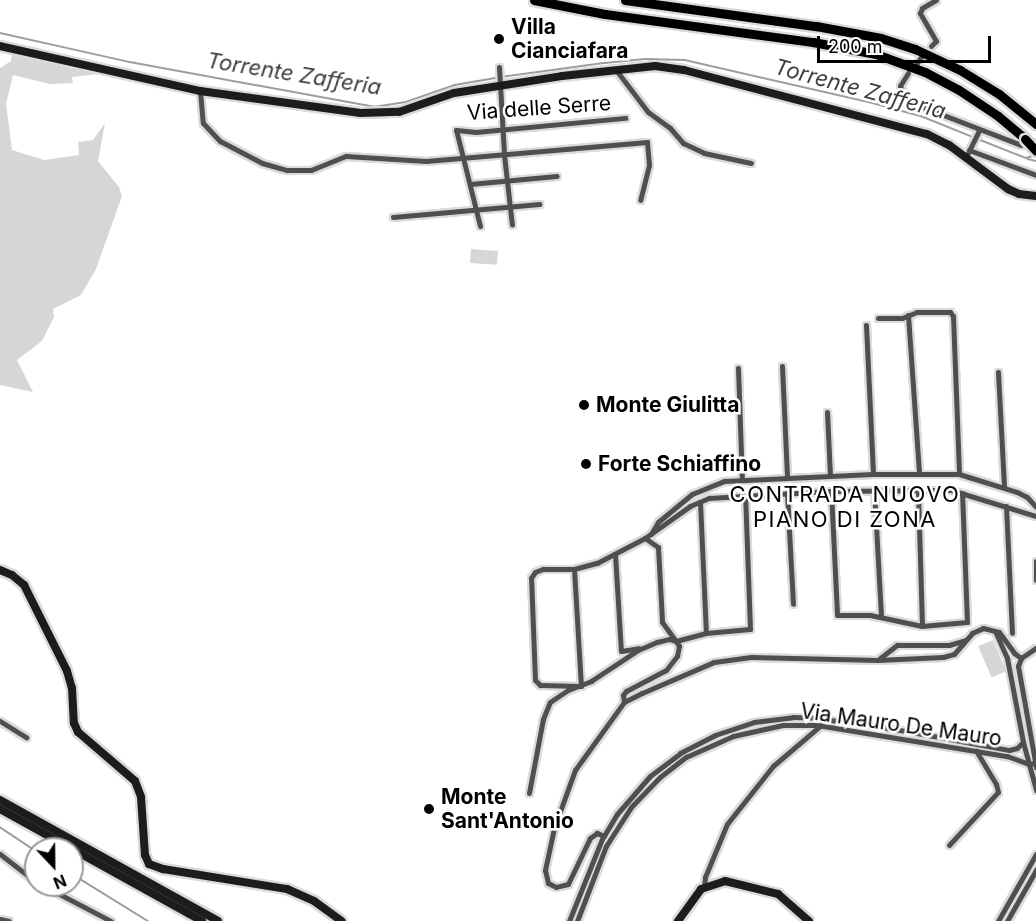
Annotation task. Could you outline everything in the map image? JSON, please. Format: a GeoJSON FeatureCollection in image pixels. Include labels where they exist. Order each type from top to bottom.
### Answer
{"type":"FeatureCollection","features":[{"type":"Feature","properties":{"kind":"highway"},"geometry":{"type":"LineString","coordinates":[[534,0],[605,14],[813,42],[876,54],[925,72],[959,90],[998,116],[1036,151]]}},
{"type":"Feature","properties":{"kind":"highway"},"geometry":{"type":"LineString","coordinates":[[625,0],[846,30],[895,42],[933,57],[976,79],[1036,124]]}},
{"type":"Feature","properties":{"kind":"street"},"geometry":{"type":"LineString","coordinates":[[931,46],[936,40],[920,13],[922,8],[936,0]]}},
{"type":"Feature","properties":{"kind":"street"},"geometry":{"type":"LineString","coordinates":[[0,46],[200,91],[309,108],[378,114],[408,110],[454,93],[499,84],[656,66],[693,71],[919,132],[1036,175]]}},
{"type":"Feature","properties":{"kind":"street"},"geometry":{"type":"LineString","coordinates":[[917,63],[921,57]]}},
{"type":"Feature","properties":{"kind":"street"},"geometry":{"type":"LineString","coordinates":[[499,70],[504,155],[512,225]]}},
{"type":"Feature","properties":{"kind":"street"},"geometry":{"type":"LineString","coordinates":[[616,70],[648,112],[670,128],[687,146],[751,163]]}},
{"type":"Feature","properties":{"kind":"street"},"geometry":{"type":"LineString","coordinates":[[908,73],[900,86],[902,95],[907,100],[979,131],[1021,145],[1036,142]]}},
{"type":"Feature","properties":{"kind":"street"},"geometry":{"type":"LineString","coordinates":[[200,91],[202,119],[210,131],[235,151],[281,169],[311,170],[346,156],[419,161],[646,142],[649,165],[640,200]]}},
{"type":"Feature","properties":{"kind":"street","name":"Via delle Serre"},"geometry":{"type":"LineString","coordinates":[[462,158],[456,130],[502,130],[625,118]]}},
{"type":"Feature","properties":{"kind":"street"},"geometry":{"type":"LineString","coordinates":[[969,152],[979,131]]}},
{"type":"Feature","properties":{"kind":"street"},"geometry":{"type":"LineString","coordinates":[[969,152],[1008,189],[1019,194],[1036,196]]}},
{"type":"Feature","properties":{"kind":"street"},"geometry":{"type":"LineString","coordinates":[[462,158],[480,226]]}},
{"type":"Feature","properties":{"kind":"street"},"geometry":{"type":"LineString","coordinates":[[470,184],[557,176]]}},
{"type":"Feature","properties":{"kind":"street"},"geometry":{"type":"LineString","coordinates":[[393,217],[539,204]]}},
{"type":"Feature","properties":{"kind":"street"},"geometry":{"type":"LineString","coordinates":[[878,318],[908,315],[912,312],[951,312],[953,316],[959,474]]}},
{"type":"Feature","properties":{"kind":"street"},"geometry":{"type":"LineString","coordinates":[[908,315],[918,473]]}},
{"type":"Feature","properties":{"kind":"street"},"geometry":{"type":"LineString","coordinates":[[866,325],[873,474]]}},
{"type":"Feature","properties":{"kind":"street"},"geometry":{"type":"LineString","coordinates":[[782,366],[787,478]]}},
{"type":"Feature","properties":{"kind":"street"},"geometry":{"type":"LineString","coordinates":[[738,368],[742,480]]}},
{"type":"Feature","properties":{"kind":"street"},"geometry":{"type":"LineString","coordinates":[[998,372],[1004,486]]}},
{"type":"Feature","properties":{"kind":"street"},"geometry":{"type":"LineString","coordinates":[[827,412],[830,476]]}},
{"type":"Feature","properties":{"kind":"street"},"geometry":{"type":"LineString","coordinates":[[648,537],[658,522],[692,494],[714,484],[742,480],[873,474],[959,474],[1004,486],[1028,497],[1036,507]]}},
{"type":"Feature","properties":{"kind":"street"},"geometry":{"type":"LineString","coordinates":[[874,490],[881,617]]}},
{"type":"Feature","properties":{"kind":"street"},"geometry":{"type":"LineString","coordinates":[[581,686],[540,685],[535,680],[531,578],[543,569],[573,569],[615,554],[648,537],[700,502],[720,496],[831,491],[951,490],[1036,516]]}},
{"type":"Feature","properties":{"kind":"street"},"geometry":{"type":"LineString","coordinates":[[831,491],[837,615],[881,617],[922,626],[967,622],[962,493]]}},
{"type":"Feature","properties":{"kind":"street"},"geometry":{"type":"LineString","coordinates":[[918,491],[922,626]]}},
{"type":"Feature","properties":{"kind":"street"},"geometry":{"type":"LineString","coordinates":[[787,493],[793,604]]}},
{"type":"Feature","properties":{"kind":"street"},"geometry":{"type":"LineString","coordinates":[[615,554],[621,651],[645,647],[669,639],[676,641],[706,633],[750,629],[745,495]]}},
{"type":"Feature","properties":{"kind":"street"},"geometry":{"type":"LineString","coordinates":[[700,502],[706,633]]}},
{"type":"Feature","properties":{"kind":"street"},"geometry":{"type":"LineString","coordinates":[[1006,506],[1012,633]]}},
{"type":"Feature","properties":{"kind":"street"},"geometry":{"type":"LineString","coordinates":[[624,702],[623,695],[626,691],[666,670],[677,656],[679,646],[662,622],[658,547],[648,537]]}},
{"type":"Feature","properties":{"kind":"street"},"geometry":{"type":"LineString","coordinates":[[1036,561],[1036,580]]}},
{"type":"Feature","properties":{"kind":"street"},"geometry":{"type":"LineString","coordinates":[[573,569],[581,686]]}},
{"type":"Feature","properties":{"kind":"street"},"geometry":{"type":"LineString","coordinates":[[0,570],[12,574],[24,585],[67,671],[72,688],[74,723],[78,732],[135,781],[141,796],[144,849],[149,864],[163,869],[287,889],[314,901],[342,921]]}},
{"type":"Feature","properties":{"kind":"street"},"geometry":{"type":"LineString","coordinates":[[878,660],[897,645],[949,645],[965,640],[983,628],[1003,636],[1014,653],[1021,658]]}},
{"type":"Feature","properties":{"kind":"street"},"geometry":{"type":"LineString","coordinates":[[995,631],[1008,662],[1023,742],[1033,765]]}},
{"type":"Feature","properties":{"kind":"street"},"geometry":{"type":"LineString","coordinates":[[604,836],[597,833],[590,838],[567,884],[556,887],[548,883],[545,870],[554,828],[575,770],[624,702],[714,662],[751,657],[878,660],[951,655],[958,651],[965,640]]}},
{"type":"Feature","properties":{"kind":"street"},"geometry":{"type":"LineString","coordinates":[[529,793],[543,719],[550,702],[645,647]]}},
{"type":"Feature","properties":{"kind":"street"},"geometry":{"type":"LineString","coordinates":[[1036,648],[1021,658],[1018,666],[1036,790]]}},
{"type":"Feature","properties":{"kind":"street"},"geometry":{"type":"LineString","coordinates":[[1008,662],[1014,653]]}},
{"type":"Feature","properties":{"kind":"street"},"geometry":{"type":"LineString","coordinates":[[1008,662],[1018,666]]}},
{"type":"Feature","properties":{"kind":"street","name":"Via Mauro De Mauro"},"geometry":{"type":"LineString","coordinates":[[569,921],[604,836],[617,814],[650,776],[697,743],[754,722],[793,717],[822,719],[1009,750],[1030,740]]}},
{"type":"Feature","properties":{"kind":"street"},"geometry":{"type":"LineString","coordinates":[[678,921],[704,887],[705,877],[727,825],[773,766],[821,726],[822,719]]}},
{"type":"Feature","properties":{"kind":"street"},"geometry":{"type":"LineString","coordinates":[[0,721],[26,737]]}},
{"type":"Feature","properties":{"kind":"street","name":"Via Mauro De Mauro"},"geometry":{"type":"LineString","coordinates":[[577,921],[606,846],[620,820],[645,792],[674,766],[697,751],[748,731],[783,725],[821,726],[976,751],[1013,758],[1033,765]]}},
{"type":"Feature","properties":{"kind":"street"},"geometry":{"type":"LineString","coordinates":[[949,845],[998,792],[996,784],[976,751]]}},
{"type":"Feature","properties":{"kind":"street"},"geometry":{"type":"LineString","coordinates":[[0,800],[218,921]]}},
{"type":"Feature","properties":{"kind":"street"},"geometry":{"type":"LineString","coordinates":[[0,809],[202,921]]}},
{"type":"Feature","properties":{"kind":"street"},"geometry":{"type":"LineString","coordinates":[[0,854],[24,873]]}},
{"type":"Feature","properties":{"kind":"street"},"geometry":{"type":"LineString","coordinates":[[998,921],[1036,854]]}},
{"type":"Feature","properties":{"kind":"street"},"geometry":{"type":"LineString","coordinates":[[1007,921],[1036,870]]}},
{"type":"Feature","properties":{"kind":"street"},"geometry":{"type":"LineString","coordinates":[[704,887],[725,881],[756,887],[784,898],[809,921]]}},
{"type":"Feature","properties":{"kind":"street"},"geometry":{"type":"LineString","coordinates":[[65,897],[111,921]]}},
{"type":"Feature","properties":{"kind":"street"},"geometry":{"type":"LineString","coordinates":[[0,919],[9,921]]}},
{"type":"Feature","properties":{"kind":"shaded area"},"geometry":{"type":"Polygon","coordinates":[[[12,53],[107,73],[72,77],[73,83],[50,84],[13,75],[6,104],[12,150],[44,160],[79,155],[78,142],[93,140],[105,123],[98,161],[119,187],[122,196],[96,269],[81,295],[53,309],[54,317],[42,341],[17,360],[33,392],[0,385],[0,68],[11,61],[12,53]]]}},
{"type":"Feature","properties":{"kind":"shaded area"},"geometry":{"type":"Polygon","coordinates":[[[471,249],[498,251],[497,265],[470,263],[471,249]]]}},
{"type":"Feature","properties":{"kind":"shaded area"},"geometry":{"type":"Polygon","coordinates":[[[993,640],[1006,671],[992,678],[978,646],[993,640]]]}},
{"type":"Feature","properties":{"kind":"waterway","name":"Torrente Zafferia"},"geometry":{"type":"LineString","coordinates":[[0,33],[130,62],[374,107],[406,102],[455,85],[496,78]]}},
{"type":"Feature","properties":{"kind":"waterway","name":"Torrente Zafferia"},"geometry":{"type":"LineString","coordinates":[[501,77],[645,59],[685,60],[869,102],[921,116],[973,137]]}},
{"type":"Feature","properties":{"kind":"waterway","name":"Torrente Zafferia"},"geometry":{"type":"LineString","coordinates":[[978,139],[1026,158],[1036,155]]}},
{"type":"Feature","properties":{"kind":"waterway","name":"Torrente Zafferia"},"geometry":{"type":"LineString","coordinates":[[1028,159],[1036,161]]}},
{"type":"Feature","properties":{"kind":"waterway"},"geometry":{"type":"LineString","coordinates":[[0,827],[24,843]]}},
{"type":"Feature","properties":{"kind":"waterway"},"geometry":{"type":"LineString","coordinates":[[84,881],[148,921]]}},
{"type":"Feature","properties":{"kind":"place","name":"Villa Cianciafara"},"geometry":{"type":"Point","coordinates":[499,39]}},
{"type":"Feature","properties":{"kind":"place","name":"Monte Giulitta"},"geometry":{"type":"Point","coordinates":[584,405]}},
{"type":"Feature","properties":{"kind":"place","name":"Forte Schiaffino"},"geometry":{"type":"Point","coordinates":[586,464]}},
{"type":"Feature","properties":{"kind":"place","name":"Monte Sant'Antonio"},"geometry":{"type":"Point","coordinates":[429,809]}},
{"type":"Feature","properties":{"kind":"district","name":"CONTRADA NUOVO PIANO DI ZONA"},"geometry":{"type":"Point","coordinates":[845,506]}}]}
